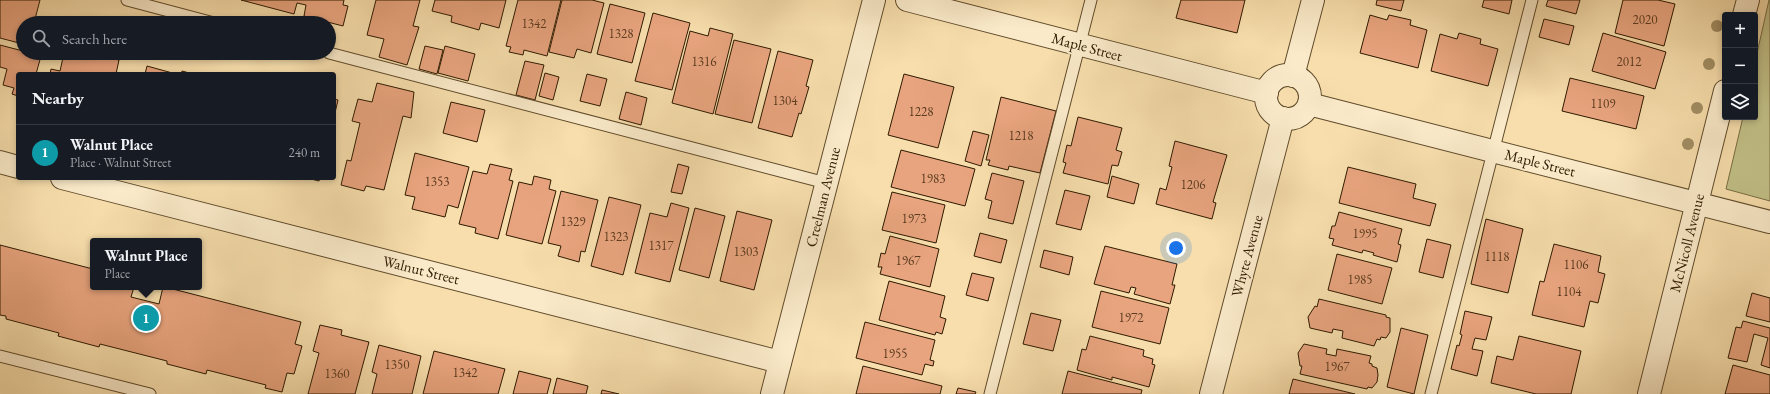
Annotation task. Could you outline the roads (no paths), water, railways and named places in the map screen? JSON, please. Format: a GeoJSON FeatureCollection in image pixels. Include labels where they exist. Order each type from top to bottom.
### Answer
{"type":"FeatureCollection","features":[{"type":"Feature","properties":{"kind":"street","name":"Creelman Avenue"},"geometry":{"type":"LineString","coordinates":[[772,394],[874,0]]}},
{"type":"Feature","properties":{"kind":"street","name":"Maple Street"},"geometry":{"type":"LineString","coordinates":[[908,0],[1267,93]]}},
{"type":"Feature","properties":{"kind":"street"},"geometry":{"type":"LineString","coordinates":[[1293,76],[1313,0]]}},
{"type":"Feature","properties":{"kind":"street"},"geometry":{"type":"LineString","coordinates":[[1745,12],[1748,0]]}},
{"type":"Feature","properties":{"kind":"street"},"geometry":{"type":"LineString","coordinates":[[1284,76],[1293,76],[1301,79],[1307,86],[1310,94],[1309,104],[1305,111],[1299,116],[1283,118],[1270,108],[1267,101],[1267,93],[1270,85],[1276,79],[1284,76]]}},
{"type":"Feature","properties":{"kind":"street","name":"McNicoll Avenue"},"geometry":{"type":"LineString","coordinates":[[1648,394],[1722,102]]}},
{"type":"Feature","properties":{"kind":"street","name":"Maple Street"},"geometry":{"type":"LineString","coordinates":[[1309,104],[1770,222]]}},
{"type":"Feature","properties":{"kind":"street","name":"Whyte Avenue"},"geometry":{"type":"LineString","coordinates":[[1211,394],[1283,118]]}},
{"type":"Feature","properties":{"kind":"street"},"geometry":{"type":"LineString","coordinates":[[0,162],[16,166]]}},
{"type":"Feature","properties":{"kind":"street","name":"Walnut Street"},"geometry":{"type":"LineString","coordinates":[[70,180],[780,362]]}},
{"type":"Feature","properties":{"kind":"lane"},"geometry":{"type":"LineString","coordinates":[[126,0],[187,16]]}},
{"type":"Feature","properties":{"kind":"lane"},"geometry":{"type":"LineString","coordinates":[[990,394],[1091,0]]}},
{"type":"Feature","properties":{"kind":"lane"},"geometry":{"type":"LineString","coordinates":[[1430,394],[1532,0]]}},
{"type":"Feature","properties":{"kind":"lane"},"geometry":{"type":"LineString","coordinates":[[336,55],[826,183]]}},
{"type":"Feature","properties":{"kind":"lane"},"geometry":{"type":"LineString","coordinates":[[0,356],[150,394]]}},
{"type":"Feature","properties":{"kind":"place","name":"Walnut Place"},"geometry":{"type":"Point","coordinates":[146,318]}}]}
